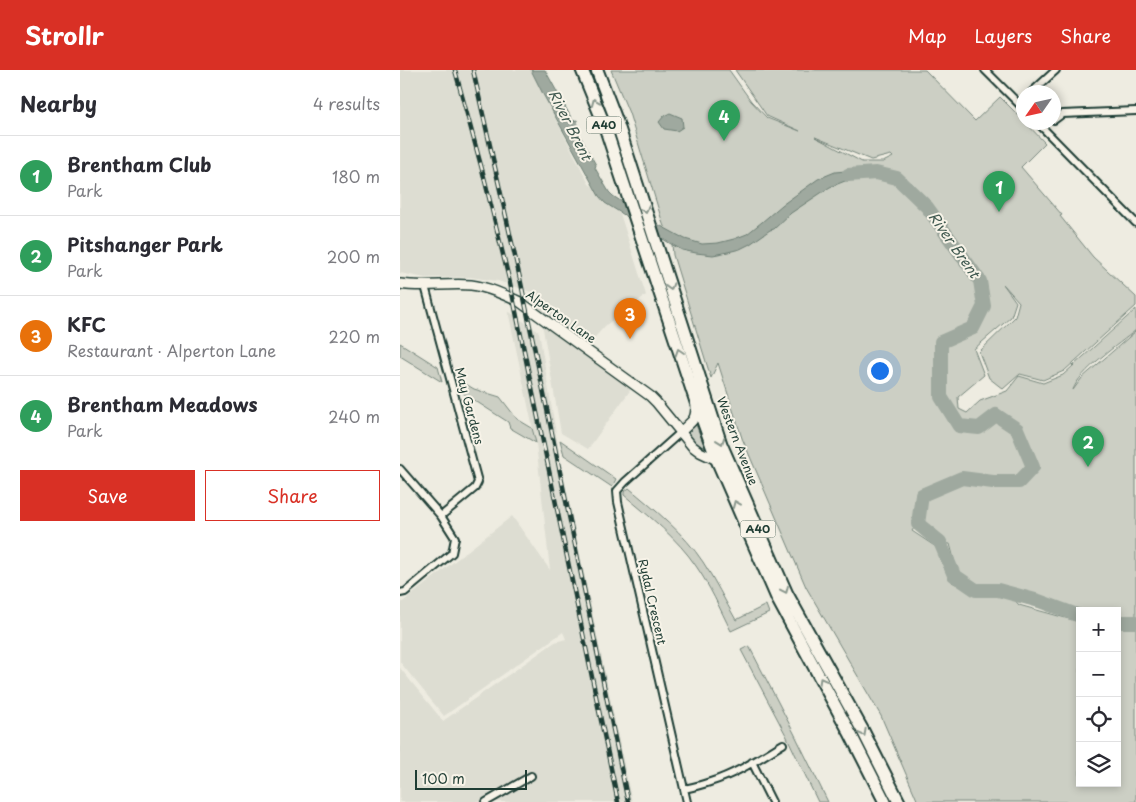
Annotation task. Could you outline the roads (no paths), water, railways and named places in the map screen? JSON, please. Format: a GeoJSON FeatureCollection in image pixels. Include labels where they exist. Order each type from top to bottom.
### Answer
{"type":"FeatureCollection","features":[{"type":"Feature","properties":{"kind":"highway","name":"Western Avenue"},"geometry":{"type":"LineString","coordinates":[[582,70],[604,124],[716,460],[778,600],[885,802]]}},
{"type":"Feature","properties":{"kind":"highway","name":"Western Avenue"},"geometry":{"type":"LineString","coordinates":[[597,70],[617,122],[721,444],[787,594],[863,731],[899,802]]}},
{"type":"Feature","properties":{"kind":"main road","name":"Alperton Lane"},"geometry":{"type":"LineString","coordinates":[[400,284],[412,286],[474,286],[499,293],[520,302],[650,396],[692,446],[716,460]]}},
{"type":"Feature","properties":{"kind":"main road"},"geometry":{"type":"LineString","coordinates":[[681,432],[695,417],[696,402]]}},
{"type":"Feature","properties":{"kind":"street"},"geometry":{"type":"LineString","coordinates":[[985,70],[1016,99]]}},
{"type":"Feature","properties":{"kind":"street"},"geometry":{"type":"LineString","coordinates":[[1040,85],[1056,70]]}},
{"type":"Feature","properties":{"kind":"street"},"geometry":{"type":"LineString","coordinates":[[1061,115],[1136,111]]}},
{"type":"Feature","properties":{"kind":"street"},"geometry":{"type":"LineString","coordinates":[[1045,130],[1136,223]]}},
{"type":"Feature","properties":{"kind":"street","name":"May Gardens"},"geometry":{"type":"LineString","coordinates":[[425,286],[478,482],[475,488],[441,516]]}},
{"type":"Feature","properties":{"kind":"street","name":"Rydal Crescent"},"geometry":{"type":"LineString","coordinates":[[681,432],[625,482],[618,491],[618,502],[687,802]]}},
{"type":"Feature","properties":{"kind":"street"},"geometry":{"type":"LineString","coordinates":[[400,468],[441,516],[455,538],[452,554],[406,592],[400,593]]}},
{"type":"Feature","properties":{"kind":"street"},"geometry":{"type":"LineString","coordinates":[[684,789],[726,776],[783,744]]}},
{"type":"Feature","properties":{"kind":"street"},"geometry":{"type":"LineString","coordinates":[[752,762],[772,802]]}},
{"type":"Feature","properties":{"kind":"street"},"geometry":{"type":"LineString","coordinates":[[486,802],[531,776]]}},
{"type":"Feature","properties":{"kind":"water"},"geometry":{"type":"Polygon","coordinates":[[[531,70],[545,70],[573,121],[577,120],[580,136],[609,192],[648,219],[685,239],[702,244],[718,243],[747,234],[818,179],[835,172],[866,169],[867,179],[845,181],[830,187],[791,213],[774,229],[740,249],[713,255],[682,250],[605,203],[599,196],[531,70]]]}},
{"type":"Feature","properties":{"kind":"water"},"geometry":{"type":"Polygon","coordinates":[[[670,113],[682,118],[683,127],[677,131],[664,129],[659,122],[670,113]]]}},
{"type":"Feature","properties":{"kind":"waterway","name":"River Brent"},"geometry":{"type":"LineString","coordinates":[[848,175],[876,173],[897,178],[927,207],[980,281],[984,306],[973,328],[941,342],[941,397],[959,426],[979,428],[996,415],[1017,429],[1033,467],[1019,482],[993,482],[962,478],[922,495],[918,524],[940,542],[954,575],[976,590],[998,590],[1039,601],[1076,615]]}},
{"type":"Feature","properties":{"kind":"waterway","name":"River Brent"},"geometry":{"type":"LineString","coordinates":[[1121,622],[1136,622]]}},
{"type":"Feature","properties":{"kind":"railway"},"geometry":{"type":"LineString","coordinates":[[455,70],[510,283],[618,802]]}},
{"type":"Feature","properties":{"kind":"railway"},"geometry":{"type":"LineString","coordinates":[[473,70],[521,283],[628,802]]}},
{"type":"Feature","properties":{"kind":"place","name":"Brentham Meadows"},"geometry":{"type":"Point","coordinates":[724,141]}},
{"type":"Feature","properties":{"kind":"place","name":"Brentham Club"},"geometry":{"type":"Point","coordinates":[999,212]}},
{"type":"Feature","properties":{"kind":"place","name":"KFC"},"geometry":{"type":"Point","coordinates":[630,339]}},
{"type":"Feature","properties":{"kind":"place","name":"Pitshanger Park"},"geometry":{"type":"Point","coordinates":[1088,467]}}]}
